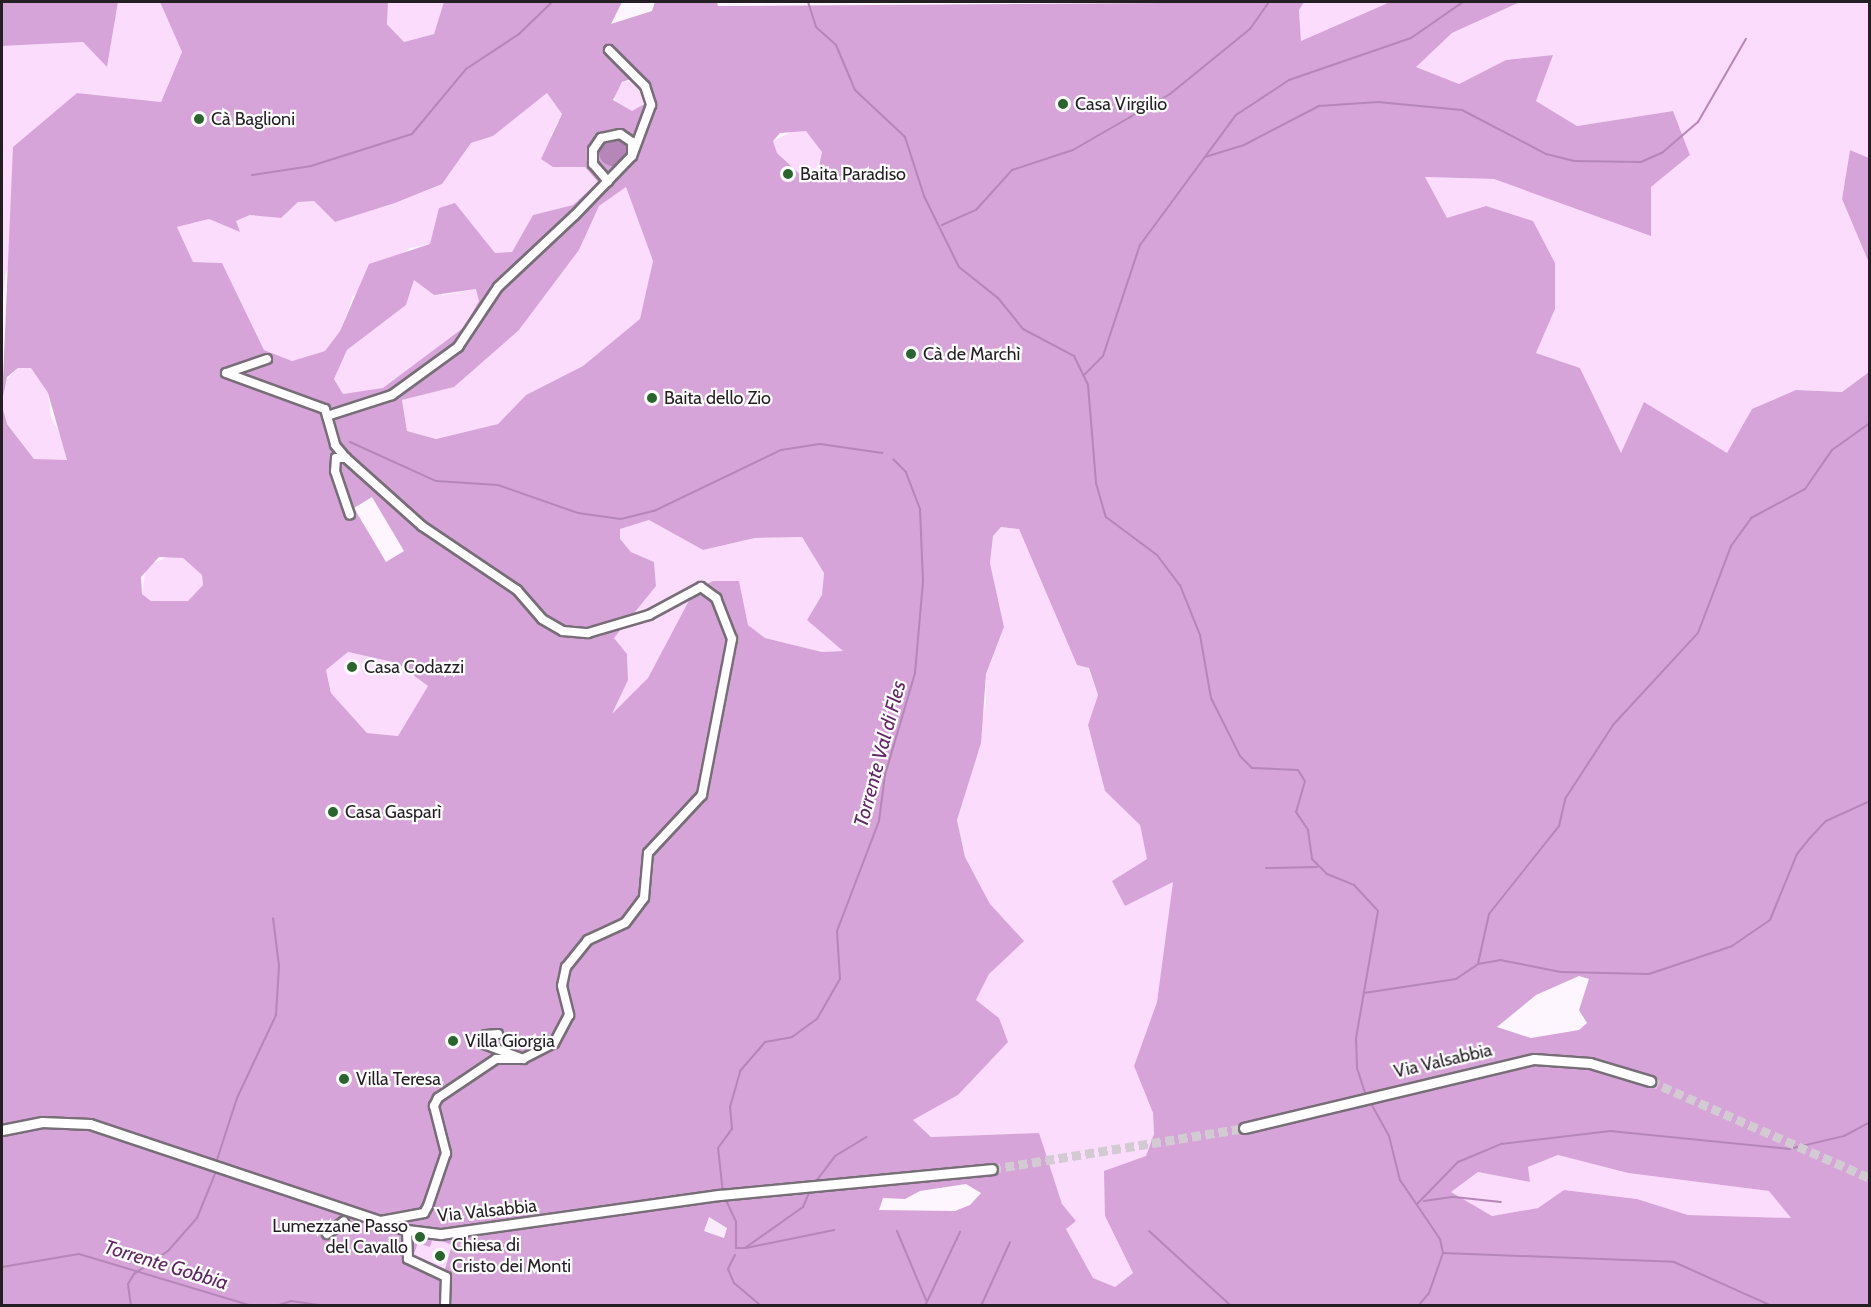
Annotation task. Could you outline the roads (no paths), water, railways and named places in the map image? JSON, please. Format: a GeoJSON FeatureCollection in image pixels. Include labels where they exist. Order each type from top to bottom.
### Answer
{"type":"FeatureCollection","features":[{"type":"Feature","properties":{"kind":"main road","name":"Via Valsabbia"},"geometry":{"type":"LineString","coordinates":[[1248,1127],[1500,1065],[1552,1058],[1590,1062],[1650,1081]]}},
{"type":"Feature","properties":{"kind":"main road","name":"Via Valsabbia"},"geometry":{"type":"LineString","coordinates":[[2,1130],[32,1123],[56,1121],[106,1128],[407,1230],[493,1230],[718,1195],[992,1169]]}},
{"type":"Feature","properties":{"kind":"street"},"geometry":{"type":"LineString","coordinates":[[327,416],[392,395],[430,372],[458,347],[498,287],[632,156],[651,105],[645,86],[609,50]]}},
{"type":"Feature","properties":{"kind":"street"},"geometry":{"type":"LineString","coordinates":[[608,181],[593,164],[593,150],[601,138],[620,134],[632,142],[632,156]]}},
{"type":"Feature","properties":{"kind":"street"},"geometry":{"type":"LineString","coordinates":[[267,359],[226,374],[325,409],[335,445],[346,458],[422,526],[518,590],[542,619],[563,631],[621,627],[701,587],[716,598],[726,618],[732,653],[702,795],[648,853],[644,898],[636,910],[625,923],[588,940],[566,967],[562,986],[569,1015],[560,1037],[523,1059],[496,1059],[438,1098],[434,1106],[446,1153],[428,1206],[424,1213],[381,1221]]}},
{"type":"Feature","properties":{"kind":"street"},"geometry":{"type":"LineString","coordinates":[[346,458],[336,458],[335,471],[350,515]]}},
{"type":"Feature","properties":{"kind":"street"},"geometry":{"type":"LineString","coordinates":[[498,1034],[486,1035],[484,1044],[523,1059]]}},
{"type":"Feature","properties":{"kind":"street"},"geometry":{"type":"LineString","coordinates":[[327,1234],[344,1221]]}},
{"type":"Feature","properties":{"kind":"street"},"geometry":{"type":"LineString","coordinates":[[407,1230],[408,1259],[446,1277],[445,1305]]}},
{"type":"Feature","properties":{"kind":"waterway"},"geometry":{"type":"LineString","coordinates":[[252,175],[311,166],[412,134],[466,69],[519,34],[552,2]]}},
{"type":"Feature","properties":{"kind":"waterway"},"geometry":{"type":"LineString","coordinates":[[808,2],[816,27],[836,45],[855,90],[905,137],[924,196],[959,267],[998,298],[1023,329],[1074,356],[1088,385],[1096,483],[1106,517],[1157,555],[1180,585],[1200,635],[1211,698],[1240,756],[1252,768],[1298,770],[1305,781],[1296,812],[1308,830],[1312,859],[1327,874],[1354,885],[1378,911],[1356,1038],[1357,1068],[1366,1095]]}},
{"type":"Feature","properties":{"kind":"waterway"},"geometry":{"type":"LineString","coordinates":[[942,225],[976,210],[1012,170],[1073,150],[1170,94],[1250,29],[1269,2]]}},
{"type":"Feature","properties":{"kind":"waterway"},"geometry":{"type":"LineString","coordinates":[[1084,375],[1103,356],[1140,245],[1236,115],[1289,80],[1411,38],[1463,2]]}},
{"type":"Feature","properties":{"kind":"waterway"},"geometry":{"type":"LineString","coordinates":[[1205,157],[1244,145],[1319,106],[1378,102],[1462,110],[1546,154],[1574,161],[1641,162],[1663,152],[1698,122],[1746,39]]}},
{"type":"Feature","properties":{"kind":"waterway"},"geometry":{"type":"LineString","coordinates":[[1364,993],[1456,979],[1478,964],[1489,914],[1559,826],[1565,799],[1613,725],[1698,633],[1731,546],[1751,518],[1805,489],[1832,450],[1870,423]]}},
{"type":"Feature","properties":{"kind":"waterway","name":"Torrente Val di Fles"},"geometry":{"type":"LineString","coordinates":[[350,442],[436,481],[498,485],[578,513],[621,519],[654,511],[781,450],[820,444],[882,453]]}},
{"type":"Feature","properties":{"kind":"waterway","name":"Torrente Val di Fles"},"geometry":{"type":"LineString","coordinates":[[723,1193],[718,1148],[732,1129],[730,1107],[740,1071],[765,1042],[792,1037],[817,1019],[840,979],[837,931],[879,821],[885,775],[915,673],[923,581],[920,509],[906,472],[893,459]]}},
{"type":"Feature","properties":{"kind":"waterway"},"geometry":{"type":"LineString","coordinates":[[1478,964],[1500,960],[1561,972],[1649,974],[1732,946],[1770,920],[1797,854],[1826,821],[1870,801]]}},
{"type":"Feature","properties":{"kind":"waterway"},"geometry":{"type":"LineString","coordinates":[[1266,868],[1317,867]]}},
{"type":"Feature","properties":{"kind":"waterway"},"geometry":{"type":"LineString","coordinates":[[216,1163],[237,1098],[276,1015],[279,966],[273,918]]}},
{"type":"Feature","properties":{"kind":"waterway"},"geometry":{"type":"LineString","coordinates":[[1369,1100],[1389,1136],[1400,1180],[1440,1239],[1443,1253],[1429,1293],[1418,1306]]}},
{"type":"Feature","properties":{"kind":"waterway"},"geometry":{"type":"LineString","coordinates":[[1417,1204],[1458,1162],[1501,1144],[1610,1131],[1789,1149],[1844,1136],[1870,1122]]}},
{"type":"Feature","properties":{"kind":"waterway"},"geometry":{"type":"LineString","coordinates":[[814,1184],[835,1156],[867,1137]]}},
{"type":"Feature","properties":{"kind":"waterway"},"geometry":{"type":"LineString","coordinates":[[131,1306],[128,1284],[134,1274],[168,1251],[197,1218],[217,1169]]}},
{"type":"Feature","properties":{"kind":"waterway"},"geometry":{"type":"LineString","coordinates":[[725,1198],[736,1222],[736,1248],[745,1248],[803,1207],[811,1188]]}},
{"type":"Feature","properties":{"kind":"waterway"},"geometry":{"type":"LineString","coordinates":[[1424,1201],[1454,1197],[1501,1202]]}},
{"type":"Feature","properties":{"kind":"waterway"},"geometry":{"type":"LineString","coordinates":[[746,1248],[834,1230]]}},
{"type":"Feature","properties":{"kind":"waterway"},"geometry":{"type":"LineString","coordinates":[[897,1231],[926,1300]]}},
{"type":"Feature","properties":{"kind":"waterway"},"geometry":{"type":"LineString","coordinates":[[1149,1231],[1231,1306]]}},
{"type":"Feature","properties":{"kind":"waterway"},"geometry":{"type":"LineString","coordinates":[[925,1306],[960,1232]]}},
{"type":"Feature","properties":{"kind":"waterway"},"geometry":{"type":"LineString","coordinates":[[981,1306],[1010,1242]]}},
{"type":"Feature","properties":{"kind":"waterway"},"geometry":{"type":"LineString","coordinates":[[1443,1253],[1674,1262],[1772,1306]]}},
{"type":"Feature","properties":{"kind":"waterway","name":"Torrente Gobbia"},"geometry":{"type":"LineString","coordinates":[[2,1267],[79,1254],[252,1306]]}},
{"type":"Feature","properties":{"kind":"waterway","name":"Torrente Val di Fles"},"geometry":{"type":"LineString","coordinates":[[735,1255],[728,1269],[734,1283],[761,1306]]}},
{"type":"Feature","properties":{"kind":"waterway","name":"Torrente Gobbia"},"geometry":{"type":"LineString","coordinates":[[276,1306],[291,1301],[326,1306]]}},
{"type":"Feature","properties":{"kind":"tunnel"},"geometry":{"type":"LineString","coordinates":[[1650,1081],[1870,1178]]}},
{"type":"Feature","properties":{"kind":"tunnel"},"geometry":{"type":"LineString","coordinates":[[992,1169],[1244,1128]]}},
{"type":"Feature","properties":{"kind":"place","name":"Casa Virgilio"},"geometry":{"type":"Point","coordinates":[1063,104]}},
{"type":"Feature","properties":{"kind":"place","name":"Cà Baglioni"},"geometry":{"type":"Point","coordinates":[199,119]}},
{"type":"Feature","properties":{"kind":"place","name":"Baita Paradiso"},"geometry":{"type":"Point","coordinates":[788,174]}},
{"type":"Feature","properties":{"kind":"place","name":"Cà de Marchì"},"geometry":{"type":"Point","coordinates":[911,354]}},
{"type":"Feature","properties":{"kind":"place","name":"Baita dello Zio"},"geometry":{"type":"Point","coordinates":[652,398]}},
{"type":"Feature","properties":{"kind":"place","name":"Casa Codazzi"},"geometry":{"type":"Point","coordinates":[352,667]}},
{"type":"Feature","properties":{"kind":"place","name":"Casa Gasparì"},"geometry":{"type":"Point","coordinates":[333,812]}},
{"type":"Feature","properties":{"kind":"place","name":"Villa Giorgia"},"geometry":{"type":"Point","coordinates":[453,1041]}},
{"type":"Feature","properties":{"kind":"place","name":"Villa Teresa"},"geometry":{"type":"Point","coordinates":[344,1079]}},
{"type":"Feature","properties":{"kind":"place","name":"Lumezzane Passo del Cavallo"},"geometry":{"type":"Point","coordinates":[420,1237]}},
{"type":"Feature","properties":{"kind":"place","name":"Chiesa di Cristo dei Monti"},"geometry":{"type":"Point","coordinates":[440,1256]}}]}
